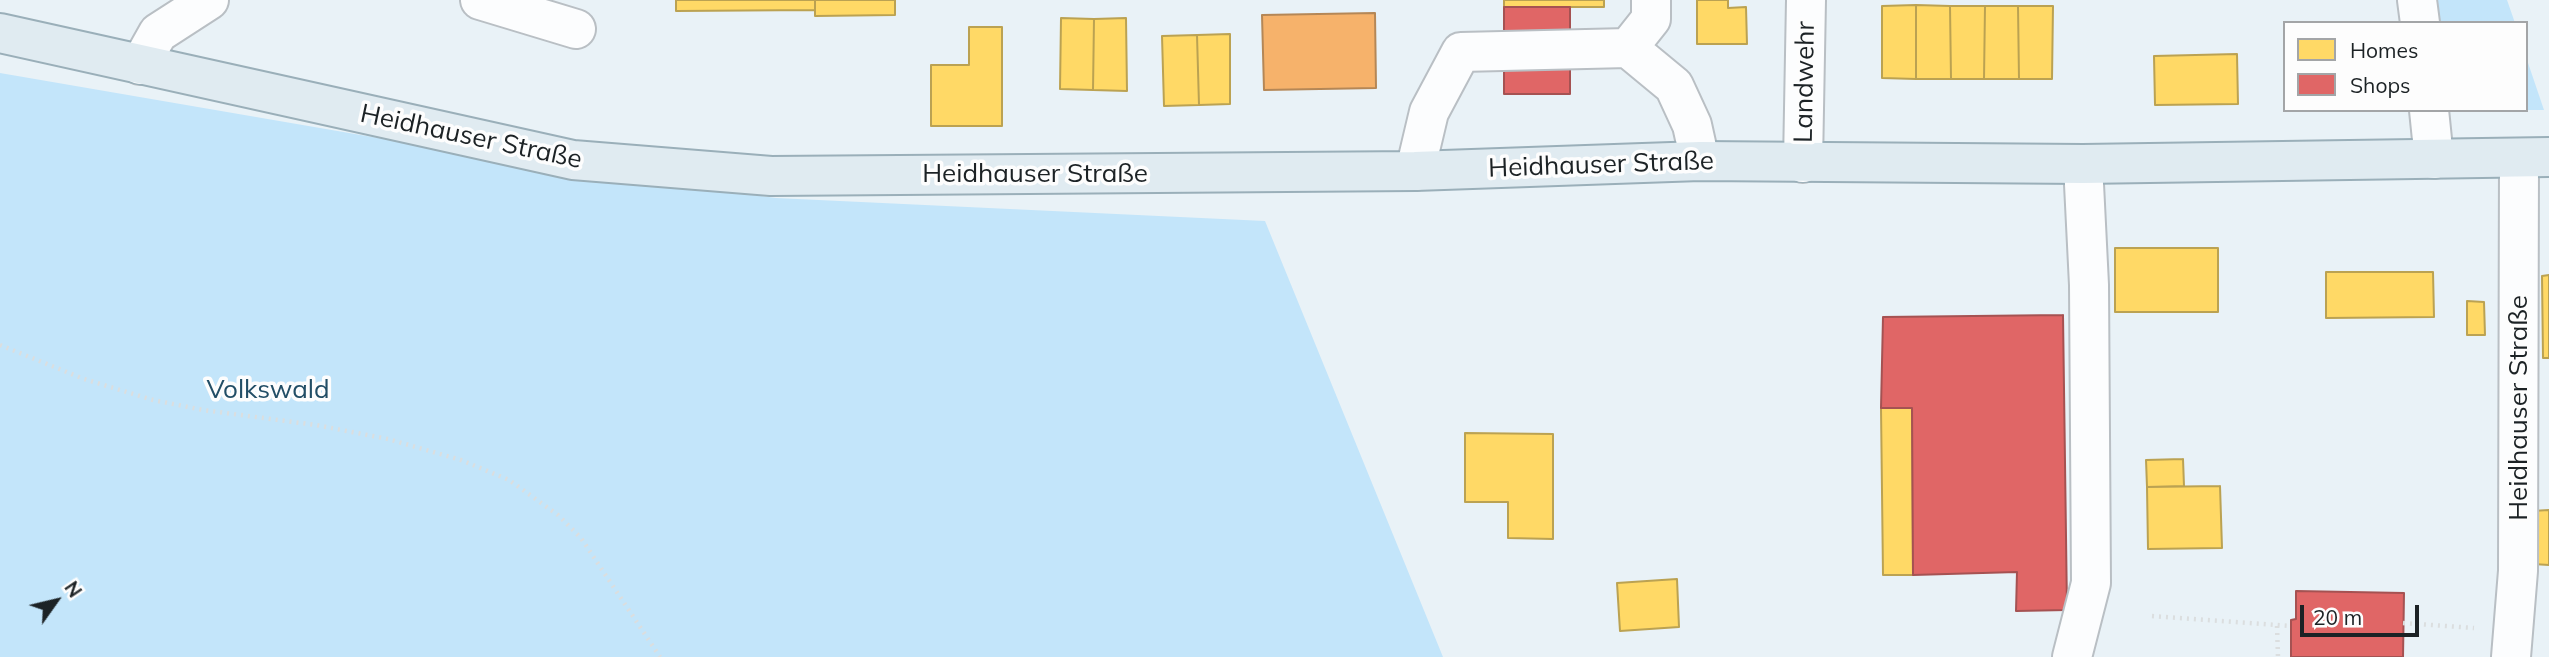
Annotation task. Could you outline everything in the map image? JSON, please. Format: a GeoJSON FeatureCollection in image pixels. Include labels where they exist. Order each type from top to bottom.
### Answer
{"type":"FeatureCollection","features":[{"type":"Feature","properties":{"kind":"main road","name":"Heidhauser Straße"},"geometry":{"type":"LineString","coordinates":[[0,33],[573,160],[771,176],[1415,171],[1700,161],[2084,164],[2534,158]]}},
{"type":"Feature","properties":{"kind":"street"},"geometry":{"type":"LineString","coordinates":[[139,65],[158,33],[209,0]]}},
{"type":"Feature","properties":{"kind":"street"},"geometry":{"type":"LineString","coordinates":[[480,0],[576,29]]}},
{"type":"Feature","properties":{"kind":"street"},"geometry":{"type":"LineString","coordinates":[[1628,48],[1651,19],[1651,0]]}},
{"type":"Feature","properties":{"kind":"street","name":"Landwehr"},"geometry":{"type":"LineString","coordinates":[[1803,163],[1807,0]]}},
{"type":"Feature","properties":{"kind":"street"},"geometry":{"type":"LineString","coordinates":[[2417,0],[2420,21]]}},
{"type":"Feature","properties":{"kind":"street"},"geometry":{"type":"LineString","coordinates":[[1415,171],[1429,112],[1461,52],[1628,48],[1674,86],[1692,125],[1700,161]]}},
{"type":"Feature","properties":{"kind":"street"},"geometry":{"type":"LineString","coordinates":[[2429,112],[2434,159]]}},
{"type":"Feature","properties":{"kind":"street","name":"Heidhauser Straße"},"geometry":{"type":"LineString","coordinates":[[2511,657],[2518,571],[2534,158]]}},
{"type":"Feature","properties":{"kind":"street"},"geometry":{"type":"LineString","coordinates":[[2072,657],[2091,583],[2089,285],[2084,164]]}},
{"type":"Feature","properties":{"kind":"path"},"geometry":{"type":"LineString","coordinates":[[0,345],[84,379],[153,400],[388,439],[461,460],[509,480],[558,516],[582,538],[660,657]]}},
{"type":"Feature","properties":{"kind":"path"},"geometry":{"type":"LineString","coordinates":[[2152,616],[2291,625]]}},
{"type":"Feature","properties":{"kind":"path"},"geometry":{"type":"LineString","coordinates":[[2403,623],[2472,628]]}},
{"type":"Feature","properties":{"kind":"path"},"geometry":{"type":"LineString","coordinates":[[2277,626],[2278,657]]}},
{"type":"Feature","properties":{"kind":"green space"},"geometry":{"type":"Polygon","coordinates":[[[2424,0],[2507,0],[2514,21],[2427,21],[2424,0]]]}},
{"type":"Feature","properties":{"kind":"green space"},"geometry":{"type":"Polygon","coordinates":[[[2528,63],[2544,110],[2528,110],[2528,63]]]}},
{"type":"Feature","properties":{"kind":"green space","name":"Volkswald"},"geometry":{"type":"Polygon","coordinates":[[[0,73],[576,172],[776,198],[1265,221],[1443,657],[0,657],[0,73]]]}},
{"type":"Feature","properties":{"kind":"building: Homes"},"geometry":{"type":"Polygon","coordinates":[[[676,0],[815,0],[815,10],[676,11],[676,0]]]}},
{"type":"Feature","properties":{"kind":"building: Homes"},"geometry":{"type":"Polygon","coordinates":[[[815,0],[895,0],[895,15],[815,16],[815,0]]]}},
{"type":"Feature","properties":{"kind":"building: Homes"},"geometry":{"type":"Polygon","coordinates":[[[1504,0],[1604,0],[1604,7],[1504,7],[1504,0]]]}},
{"type":"Feature","properties":{"kind":"building: Homes"},"geometry":{"type":"Polygon","coordinates":[[[1697,0],[1728,0],[1728,8],[1746,7],[1747,44],[1697,44],[1697,0]]]}},
{"type":"Feature","properties":{"kind":"building: Homes"},"geometry":{"type":"Polygon","coordinates":[[[1916,5],[1916,79],[1882,78],[1882,6],[1916,5]]]}},
{"type":"Feature","properties":{"kind":"building: Homes"},"geometry":{"type":"Polygon","coordinates":[[[1916,5],[1950,6],[1951,79],[1916,79],[1916,5]]]}},
{"type":"Feature","properties":{"kind":"building: Homes"},"geometry":{"type":"Polygon","coordinates":[[[1950,6],[1985,6],[1984,79],[1951,79],[1950,6]]]}},
{"type":"Feature","properties":{"kind":"building: Homes"},"geometry":{"type":"Polygon","coordinates":[[[1985,6],[2018,6],[2019,79],[1984,79],[1985,6]]]}},
{"type":"Feature","properties":{"kind":"building: Homes"},"geometry":{"type":"Polygon","coordinates":[[[2018,6],[2053,6],[2052,79],[2019,79],[2018,6]]]}},
{"type":"Feature","properties":{"kind":"building: Homes"},"geometry":{"type":"Polygon","coordinates":[[[1061,18],[1094,19],[1093,90],[1060,89],[1061,18]]]}},
{"type":"Feature","properties":{"kind":"building: Homes"},"geometry":{"type":"Polygon","coordinates":[[[1126,18],[1127,91],[1093,90],[1094,19],[1126,18]]]}},
{"type":"Feature","properties":{"kind":"building: Homes"},"geometry":{"type":"Polygon","coordinates":[[[969,27],[1002,27],[1002,126],[931,126],[931,65],[969,65],[969,27]]]}},
{"type":"Feature","properties":{"kind":"building: Homes"},"geometry":{"type":"Polygon","coordinates":[[[1230,34],[1230,104],[1199,105],[1197,35],[1230,34]]]}},
{"type":"Feature","properties":{"kind":"building: Homes"},"geometry":{"type":"Polygon","coordinates":[[[1197,35],[1199,105],[1164,106],[1162,36],[1197,35]]]}},
{"type":"Feature","properties":{"kind":"building: Homes"},"geometry":{"type":"Polygon","coordinates":[[[2237,54],[2238,104],[2155,105],[2154,56],[2237,54]]]}},
{"type":"Feature","properties":{"kind":"building: Homes"},"geometry":{"type":"Polygon","coordinates":[[[2115,248],[2218,248],[2218,312],[2115,312],[2115,248]]]}},
{"type":"Feature","properties":{"kind":"building: Homes"},"geometry":{"type":"Polygon","coordinates":[[[2326,272],[2433,272],[2434,317],[2326,318],[2326,272]]]}},
{"type":"Feature","properties":{"kind":"building: Homes"},"geometry":{"type":"Polygon","coordinates":[[[2549,275],[2549,358],[2543,358],[2542,276],[2549,275]]]}},
{"type":"Feature","properties":{"kind":"building: Homes"},"geometry":{"type":"Polygon","coordinates":[[[2467,301],[2484,302],[2485,335],[2467,335],[2467,301]]]}},
{"type":"Feature","properties":{"kind":"building: Homes"},"geometry":{"type":"Polygon","coordinates":[[[1881,408],[1912,408],[1913,575],[1883,575],[1881,408]]]}},
{"type":"Feature","properties":{"kind":"building: Homes"},"geometry":{"type":"Polygon","coordinates":[[[1465,433],[1553,434],[1553,539],[1508,538],[1508,502],[1465,502],[1465,433]]]}},
{"type":"Feature","properties":{"kind":"building: Homes"},"geometry":{"type":"Polygon","coordinates":[[[2183,459],[2184,486],[2147,487],[2146,460],[2183,459]]]}},
{"type":"Feature","properties":{"kind":"building: Homes"},"geometry":{"type":"Polygon","coordinates":[[[2220,486],[2222,548],[2148,549],[2147,487],[2220,486]]]}},
{"type":"Feature","properties":{"kind":"building: Homes"},"geometry":{"type":"Polygon","coordinates":[[[2549,510],[2549,565],[2533,564],[2532,511],[2549,510]]]}},
{"type":"Feature","properties":{"kind":"building: Homes"},"geometry":{"type":"Polygon","coordinates":[[[1677,579],[1679,627],[1620,631],[1617,583],[1677,579]]]}},
{"type":"Feature","properties":{"kind":"building: Shops"},"geometry":{"type":"Polygon","coordinates":[[[1504,7],[1570,7],[1570,94],[1504,94],[1504,7]]]}},
{"type":"Feature","properties":{"kind":"building: Shops"},"geometry":{"type":"Polygon","coordinates":[[[2063,315],[2067,610],[2016,611],[2017,572],[1913,575],[1912,408],[1881,408],[1883,317],[2063,315]]]}},
{"type":"Feature","properties":{"kind":"building: Shops"},"geometry":{"type":"Polygon","coordinates":[[[2296,591],[2404,593],[2403,657],[2291,657],[2291,620],[2296,619],[2296,591]]]}},
{"type":"Feature","properties":{"kind":"building: Health"},"geometry":{"type":"Polygon","coordinates":[[[1375,13],[1376,88],[1264,90],[1262,15],[1375,13]]]}}]}
